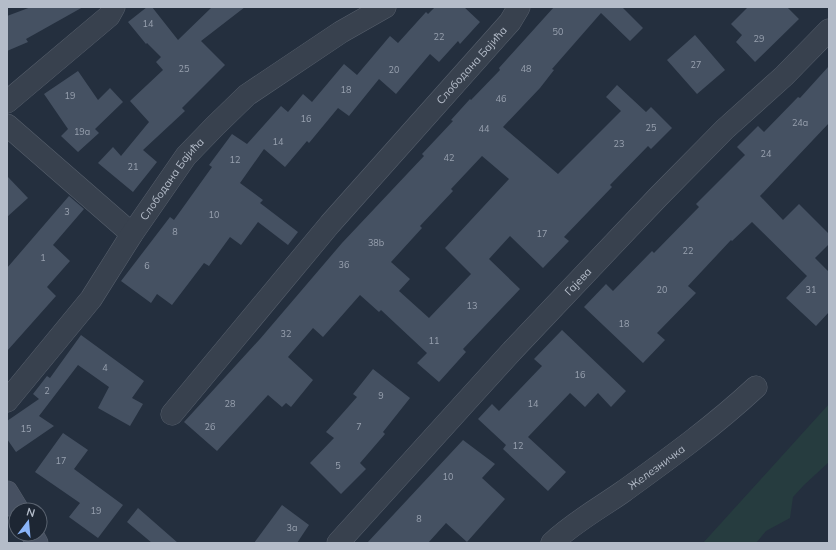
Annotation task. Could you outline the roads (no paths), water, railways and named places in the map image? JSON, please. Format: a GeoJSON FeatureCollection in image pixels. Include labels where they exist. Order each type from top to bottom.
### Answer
{"type":"FeatureCollection","features":[{"type":"Feature","properties":{"kind":"street"},"geometry":{"type":"LineString","coordinates":[[7,102],[109,16],[114,7]]}},
{"type":"Feature","properties":{"kind":"street","name":"Слободана Бајића"},"geometry":{"type":"LineString","coordinates":[[7,401],[90,299],[132,234],[186,156],[247,95],[335,36],[384,7]]}},
{"type":"Feature","properties":{"kind":"street","name":"Слободана Бајића"},"geometry":{"type":"LineString","coordinates":[[172,414],[330,224],[510,22],[519,7]]}},
{"type":"Feature","properties":{"kind":"street","name":"Гајева"},"geometry":{"type":"LineString","coordinates":[[338,543],[502,362],[652,203],[725,129],[784,76],[829,30]]}},
{"type":"Feature","properties":{"kind":"street"},"geometry":{"type":"LineString","coordinates":[[7,125],[132,234]]}},
{"type":"Feature","properties":{"kind":"street","name":"Железничка"},"geometry":{"type":"LineString","coordinates":[[552,543],[580,520],[694,441],[756,387]]}}]}
